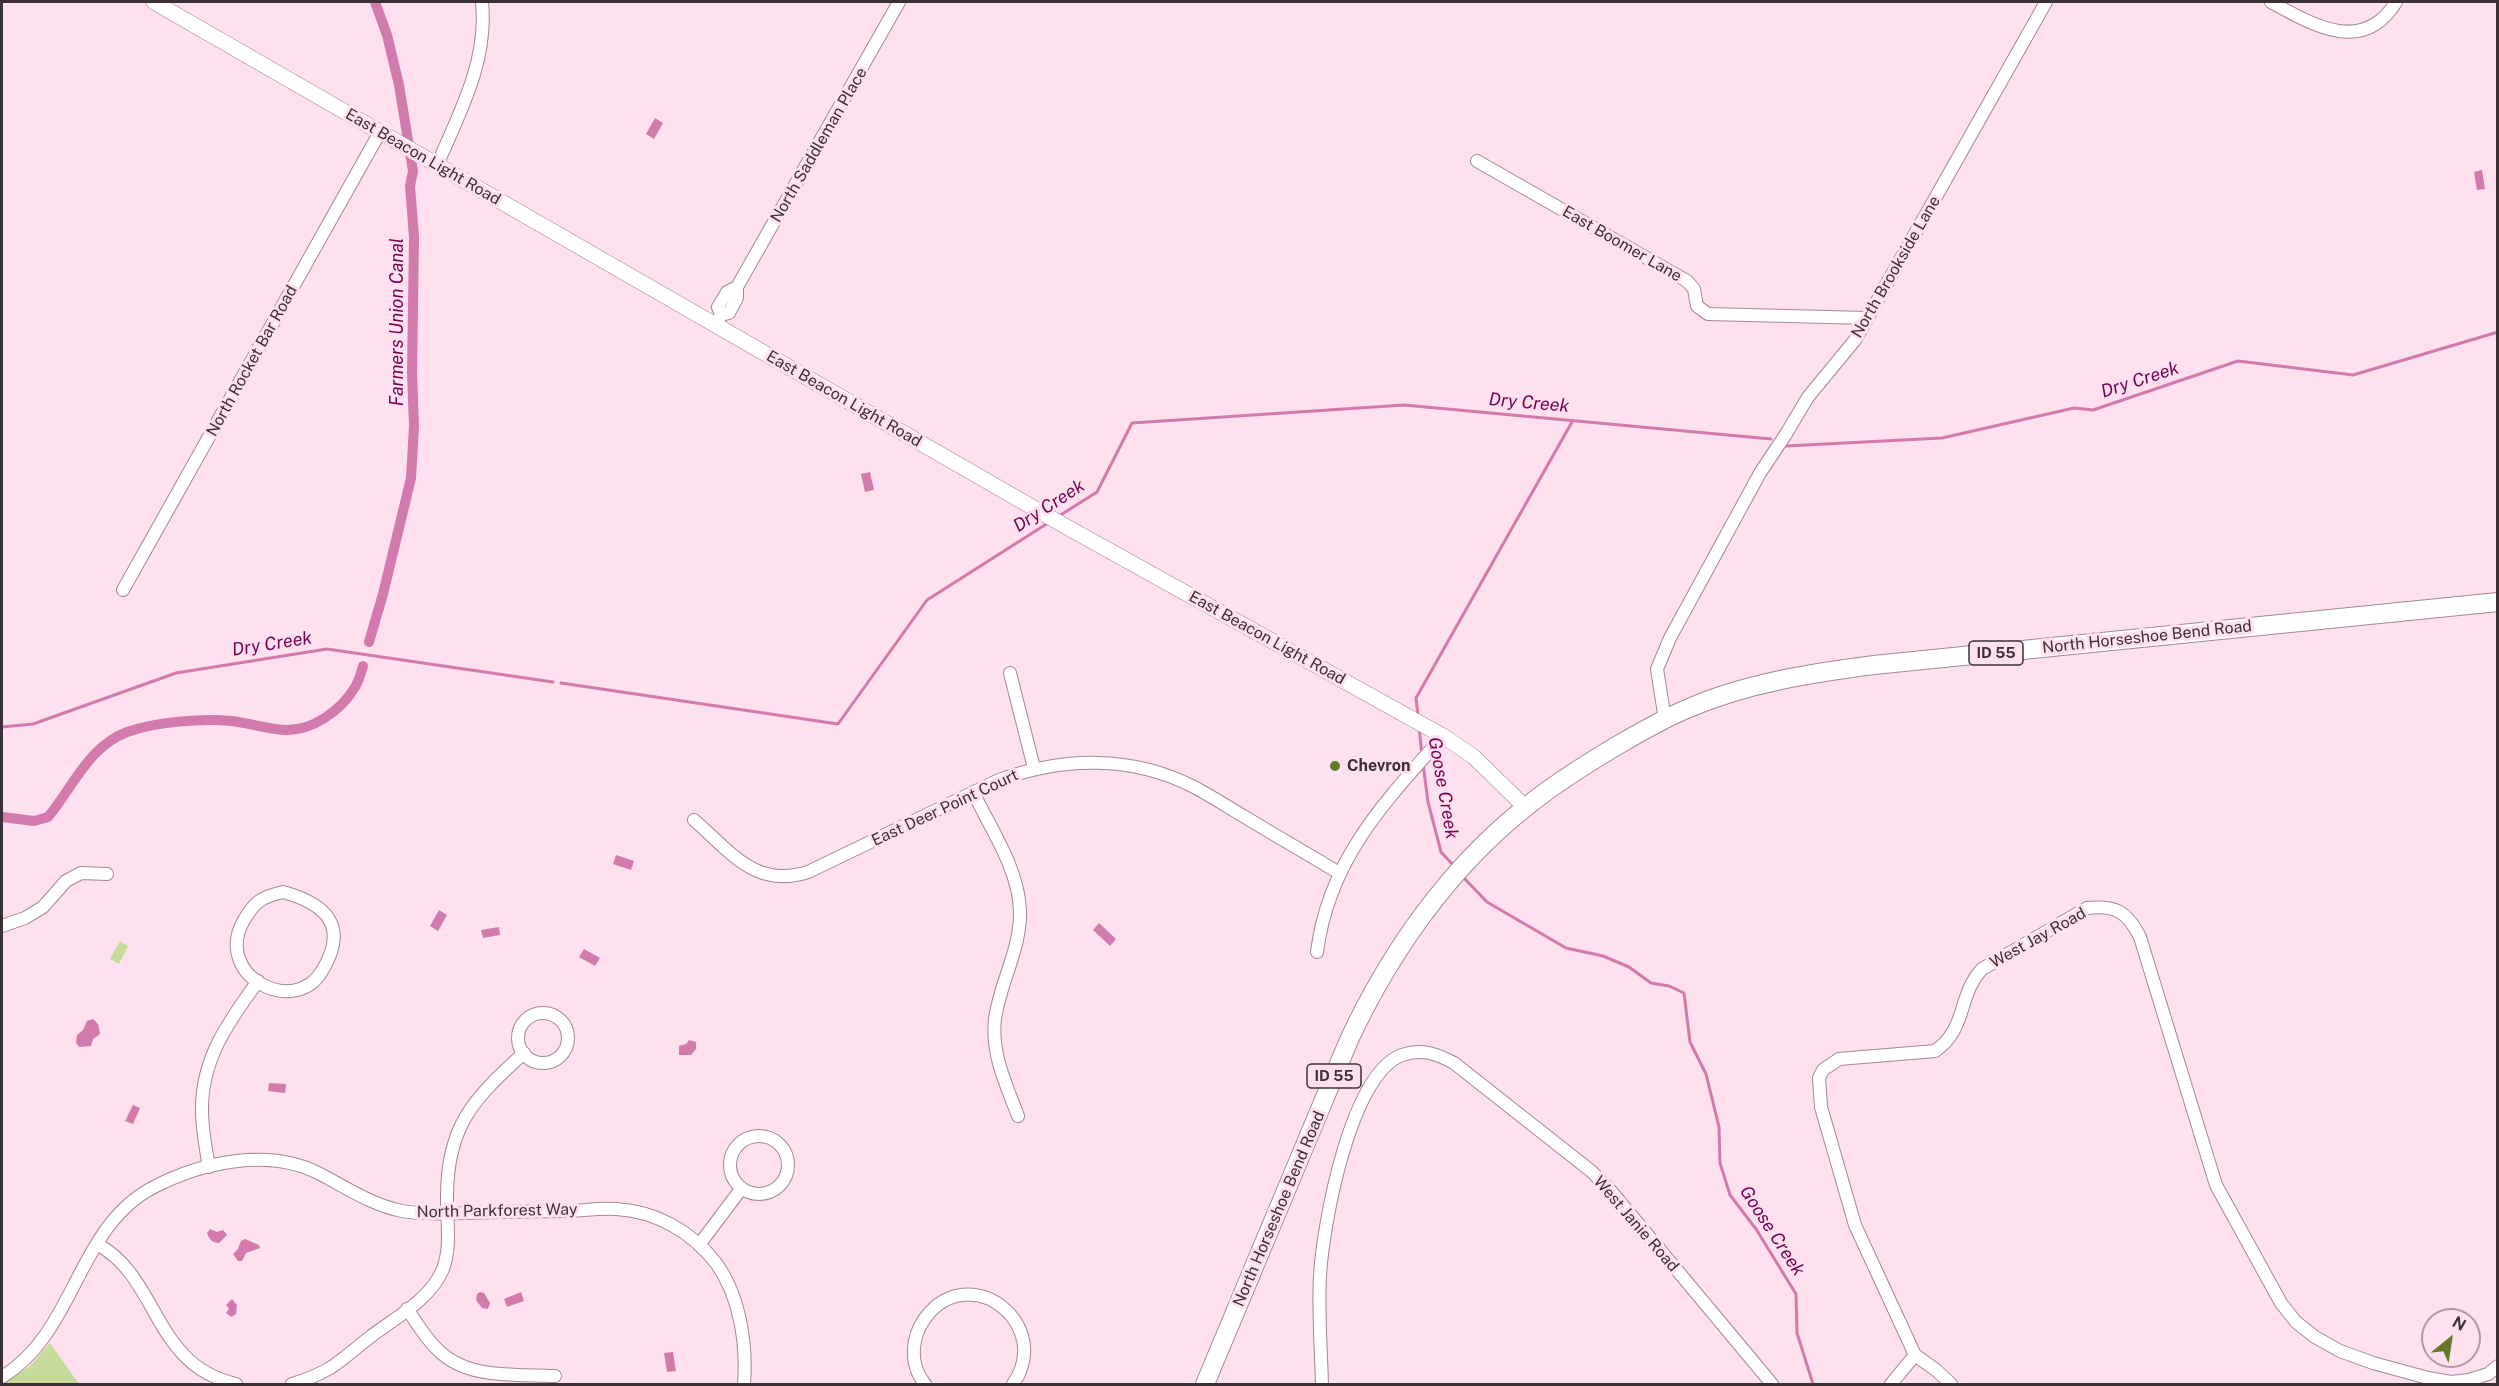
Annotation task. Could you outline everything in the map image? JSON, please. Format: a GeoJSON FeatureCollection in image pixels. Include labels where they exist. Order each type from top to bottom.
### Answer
{"type":"FeatureCollection","features":[{"type":"Feature","properties":{"kind":"highway","name":"North Horseshoe Bend Road"},"geometry":{"type":"LineString","coordinates":[[1205,1384],[1349,1040],[1372,994],[1401,945],[1440,893],[1525,807],[1637,733],[1689,707],[1762,685],[1839,670],[2498,602]]}},
{"type":"Feature","properties":{"kind":"main road","name":"East Beacon Light Road"},"geometry":{"type":"LineString","coordinates":[[154,2],[437,165],[719,320],[1008,493],[1443,736],[1474,757],[1525,807]]}},
{"type":"Feature","properties":{"kind":"street"},"geometry":{"type":"LineString","coordinates":[[437,165],[472,83],[481,54],[484,28],[482,2]]}},
{"type":"Feature","properties":{"kind":"street","name":"North Saddleman Place"},"geometry":{"type":"LineString","coordinates":[[719,320],[729,313],[737,298],[737,287],[899,2]]}},
{"type":"Feature","properties":{"kind":"street","name":"North Brookside Lane"},"geometry":{"type":"LineString","coordinates":[[1665,720],[1657,669],[1670,638],[1760,473],[1808,397],[1855,340],[2046,2]]}},
{"type":"Feature","properties":{"kind":"street"},"geometry":{"type":"LineString","coordinates":[[2271,2],[2328,30],[2351,32],[2372,25],[2391,10],[2396,2]]}},
{"type":"Feature","properties":{"kind":"street","name":"North Rocket Bar Road"},"geometry":{"type":"LineString","coordinates":[[123,590],[381,132]]}},
{"type":"Feature","properties":{"kind":"street","name":"East Boomer Lane"},"geometry":{"type":"LineString","coordinates":[[1477,161],[1687,281],[1694,290],[1697,306],[1708,314],[1867,318]]}},
{"type":"Feature","properties":{"kind":"street"},"geometry":{"type":"LineString","coordinates":[[1010,673],[1034,768]]}},
{"type":"Feature","properties":{"kind":"street"},"geometry":{"type":"LineString","coordinates":[[1317,952],[1320,929],[1339,873],[1377,813],[1443,736]]}},
{"type":"Feature","properties":{"kind":"street","name":"East Deer Point Court"},"geometry":{"type":"LineString","coordinates":[[694,820],[752,868],[771,877],[783,878],[808,872],[999,780],[1034,768],[1084,762],[1108,763],[1132,766],[1171,777],[1193,787],[1339,873]]}},
{"type":"Feature","properties":{"kind":"street"},"geometry":{"type":"LineString","coordinates":[[973,792],[1008,864],[1018,895],[1019,926],[999,1001],[994,1033],[999,1066],[1018,1116]]}},
{"type":"Feature","properties":{"kind":"street"},"geometry":{"type":"LineString","coordinates":[[2,926],[25,918],[44,907],[66,881],[81,873],[107,874]]}},
{"type":"Feature","properties":{"kind":"street"},"geometry":{"type":"LineString","coordinates":[[283,892],[300,897],[320,909],[331,921],[335,941],[321,974],[308,987],[289,992],[271,988],[258,981],[244,971],[237,957],[235,941],[252,907],[265,896],[283,892]]}},
{"type":"Feature","properties":{"kind":"street","name":"West Jay Road"},"geometry":{"type":"LineString","coordinates":[[1915,1355],[1855,1225],[1821,1107],[1819,1078],[1823,1070],[1839,1059],[1935,1051],[1947,1043],[1953,1035],[1973,979],[1982,969],[2087,908],[2106,906],[2121,912],[2134,925],[2140,937],[2216,1185],[2281,1303],[2296,1322],[2315,1337],[2340,1351],[2428,1378],[2451,1382],[2469,1380],[2488,1374],[2498,1366]]}},
{"type":"Feature","properties":{"kind":"street"},"geometry":{"type":"LineString","coordinates":[[209,1167],[202,1111],[207,1069],[214,1047],[224,1028],[258,981]]}},
{"type":"Feature","properties":{"kind":"street"},"geometry":{"type":"LineString","coordinates":[[545,1013],[560,1019],[568,1034],[566,1050],[560,1056],[546,1063],[537,1062],[524,1053],[518,1038],[519,1030],[529,1017],[545,1013]]}},
{"type":"Feature","properties":{"kind":"street","name":"West Janie Road"},"geometry":{"type":"LineString","coordinates":[[1322,1384],[1320,1274],[1326,1222],[1334,1184],[1359,1111],[1378,1073],[1389,1062],[1401,1055],[1418,1051],[1437,1054],[1454,1063],[1591,1171],[1611,1191],[1772,1384]]}},
{"type":"Feature","properties":{"kind":"street"},"geometry":{"type":"LineString","coordinates":[[292,1384],[307,1380],[330,1367],[431,1289],[443,1269],[448,1247],[448,1168],[461,1123],[480,1094],[524,1053]]}},
{"type":"Feature","properties":{"kind":"street"},"geometry":{"type":"LineString","coordinates":[[762,1135],[774,1139],[786,1151],[789,1167],[782,1184],[772,1192],[751,1194],[741,1189],[733,1180],[729,1168],[730,1156],[736,1146],[745,1138],[762,1135]]}},
{"type":"Feature","properties":{"kind":"street","name":"North Parkforest Way"},"geometry":{"type":"LineString","coordinates":[[2,1377],[18,1366],[42,1342],[97,1244],[117,1216],[142,1194],[169,1180],[209,1167],[245,1159],[283,1161],[315,1171],[382,1206],[420,1213],[619,1209],[650,1215],[664,1221],[699,1245],[725,1278],[736,1304],[744,1356],[744,1384]]}},
{"type":"Feature","properties":{"kind":"street"},"geometry":{"type":"LineString","coordinates":[[699,1245],[741,1189]]}},
{"type":"Feature","properties":{"kind":"street"},"geometry":{"type":"LineString","coordinates":[[97,1244],[124,1263],[177,1349],[200,1369],[214,1377],[236,1384]]}},
{"type":"Feature","properties":{"kind":"street"},"geometry":{"type":"LineString","coordinates":[[920,1384],[913,1350],[920,1327],[934,1307],[949,1299],[965,1295],[997,1302],[1010,1313],[1019,1326],[1024,1342],[1024,1359],[1020,1375],[1013,1384]]}},
{"type":"Feature","properties":{"kind":"street"},"geometry":{"type":"LineString","coordinates":[[407,1309],[438,1350],[464,1367],[486,1372],[555,1376]]}},
{"type":"Feature","properties":{"kind":"street"},"geometry":{"type":"LineString","coordinates":[[1891,1384],[1915,1355],[1951,1384]]}},
{"type":"Feature","properties":{"kind":"green space"},"geometry":{"type":"Polygon","coordinates":[[[120,941],[128,946],[119,964],[110,959],[120,941]]]}},
{"type":"Feature","properties":{"kind":"green space"},"geometry":{"type":"Polygon","coordinates":[[[50,1343],[79,1384],[3,1384],[30,1366],[50,1343]]]}},
{"type":"Feature","properties":{"kind":"shaded area"},"geometry":{"type":"Polygon","coordinates":[[[655,118],[663,123],[654,139],[646,134],[655,118]]]}},
{"type":"Feature","properties":{"kind":"shaded area"},"geometry":{"type":"Polygon","coordinates":[[[2482,170],[2485,189],[2477,190],[2474,172],[2482,170]]]}},
{"type":"Feature","properties":{"kind":"shaded area"},"geometry":{"type":"Polygon","coordinates":[[[870,472],[874,490],[865,492],[861,474],[870,472]]]}},
{"type":"Feature","properties":{"kind":"shaded area"},"geometry":{"type":"Polygon","coordinates":[[[616,855],[634,861],[631,870],[613,864],[616,855]]]}},
{"type":"Feature","properties":{"kind":"shaded area"},"geometry":{"type":"Polygon","coordinates":[[[439,910],[447,915],[438,931],[430,926],[439,910]]]}},
{"type":"Feature","properties":{"kind":"shaded area"},"geometry":{"type":"Polygon","coordinates":[[[1099,923],[1116,939],[1110,946],[1093,930],[1099,923]]]}},
{"type":"Feature","properties":{"kind":"shaded area"},"geometry":{"type":"Polygon","coordinates":[[[499,927],[500,935],[483,938],[481,930],[499,927]]]}},
{"type":"Feature","properties":{"kind":"shaded area"},"geometry":{"type":"Polygon","coordinates":[[[584,949],[600,958],[595,966],[579,957],[584,949]]]}},
{"type":"Feature","properties":{"kind":"shaded area"},"geometry":{"type":"Polygon","coordinates":[[[93,1019],[98,1024],[100,1034],[93,1039],[91,1046],[79,1047],[76,1043],[77,1035],[83,1030],[87,1021],[93,1019]]]}},
{"type":"Feature","properties":{"kind":"shaded area"},"geometry":{"type":"Polygon","coordinates":[[[689,1040],[696,1042],[696,1049],[691,1055],[679,1055],[679,1046],[686,1044],[689,1040]]]}},
{"type":"Feature","properties":{"kind":"shaded area"},"geometry":{"type":"Polygon","coordinates":[[[269,1083],[286,1084],[285,1093],[268,1091],[269,1083]]]}},
{"type":"Feature","properties":{"kind":"shaded area"},"geometry":{"type":"Polygon","coordinates":[[[133,1105],[140,1108],[133,1124],[125,1121],[133,1105]]]}},
{"type":"Feature","properties":{"kind":"shaded area"},"geometry":{"type":"Polygon","coordinates":[[[210,1229],[217,1232],[223,1230],[227,1235],[219,1243],[214,1242],[207,1233],[210,1229]]]}},
{"type":"Feature","properties":{"kind":"shaded area"},"geometry":{"type":"Polygon","coordinates":[[[245,1239],[259,1245],[260,1248],[246,1253],[242,1261],[238,1261],[233,1254],[241,1241],[245,1239]]]}},
{"type":"Feature","properties":{"kind":"shaded area"},"geometry":{"type":"Polygon","coordinates":[[[480,1292],[484,1293],[490,1303],[488,1309],[482,1308],[476,1300],[480,1292]]]}},
{"type":"Feature","properties":{"kind":"shaded area"},"geometry":{"type":"Polygon","coordinates":[[[521,1292],[524,1301],[507,1307],[504,1299],[521,1292]]]}},
{"type":"Feature","properties":{"kind":"shaded area"},"geometry":{"type":"Polygon","coordinates":[[[232,1299],[237,1305],[236,1314],[231,1317],[226,1313],[229,1309],[226,1305],[232,1299]]]}},
{"type":"Feature","properties":{"kind":"shaded area"},"geometry":{"type":"Polygon","coordinates":[[[673,1352],[676,1371],[667,1372],[664,1353],[673,1352]]]}},
{"type":"Feature","properties":{"kind":"waterway","name":"Farmers Union Canal"},"geometry":{"type":"LineString","coordinates":[[369,642],[411,478],[414,426],[412,373],[414,237],[410,186],[413,171],[399,85],[387,35],[375,2]]}},
{"type":"Feature","properties":{"kind":"waterway","name":"Dry Creek"},"geometry":{"type":"LineString","coordinates":[[1786,446],[1942,438],[2074,408],[2093,410],[2238,361],[2353,375],[2498,332]]}},
{"type":"Feature","properties":{"kind":"waterway","name":"Dry Creek"},"geometry":{"type":"LineString","coordinates":[[1059,516],[1097,492],[1132,423],[1404,405],[1771,439]]}},
{"type":"Feature","properties":{"kind":"waterway","name":"Goose Creek"},"geometry":{"type":"LineString","coordinates":[[1418,716],[1416,698],[1572,422]]}},
{"type":"Feature","properties":{"kind":"waterway","name":"Dry Creek"},"geometry":{"type":"LineString","coordinates":[[561,683],[838,724],[927,600],[1048,523]]}},
{"type":"Feature","properties":{"kind":"waterway","name":"Dry Creek"},"geometry":{"type":"LineString","coordinates":[[2,727],[33,724],[176,673],[327,649],[553,682]]}},
{"type":"Feature","properties":{"kind":"waterway","name":"Farmers Union Canal"},"geometry":{"type":"LineString","coordinates":[[2,817],[34,821],[48,817],[91,758],[113,739],[127,732],[165,723],[206,720],[231,721],[285,730],[315,723],[334,711],[349,696],[358,682],[363,666]]}},
{"type":"Feature","properties":{"kind":"waterway","name":"Goose Creek"},"geometry":{"type":"LineString","coordinates":[[1419,728],[1422,755]]}},
{"type":"Feature","properties":{"kind":"waterway","name":"Goose Creek"},"geometry":{"type":"LineString","coordinates":[[1423,764],[1428,802],[1441,852],[1455,867]]}},
{"type":"Feature","properties":{"kind":"waterway","name":"Goose Creek"},"geometry":{"type":"LineString","coordinates":[[1463,877],[1487,902],[1566,948],[1603,956],[1629,967],[1651,983],[1669,986],[1684,993],[1690,1042],[1706,1074],[1719,1127],[1720,1163],[1730,1195],[1756,1229],[1796,1294],[1797,1333],[1813,1384]]}},
{"type":"Feature","properties":{"kind":"place","name":"Chevron"},"geometry":{"type":"Point","coordinates":[1335,766]}}]}
